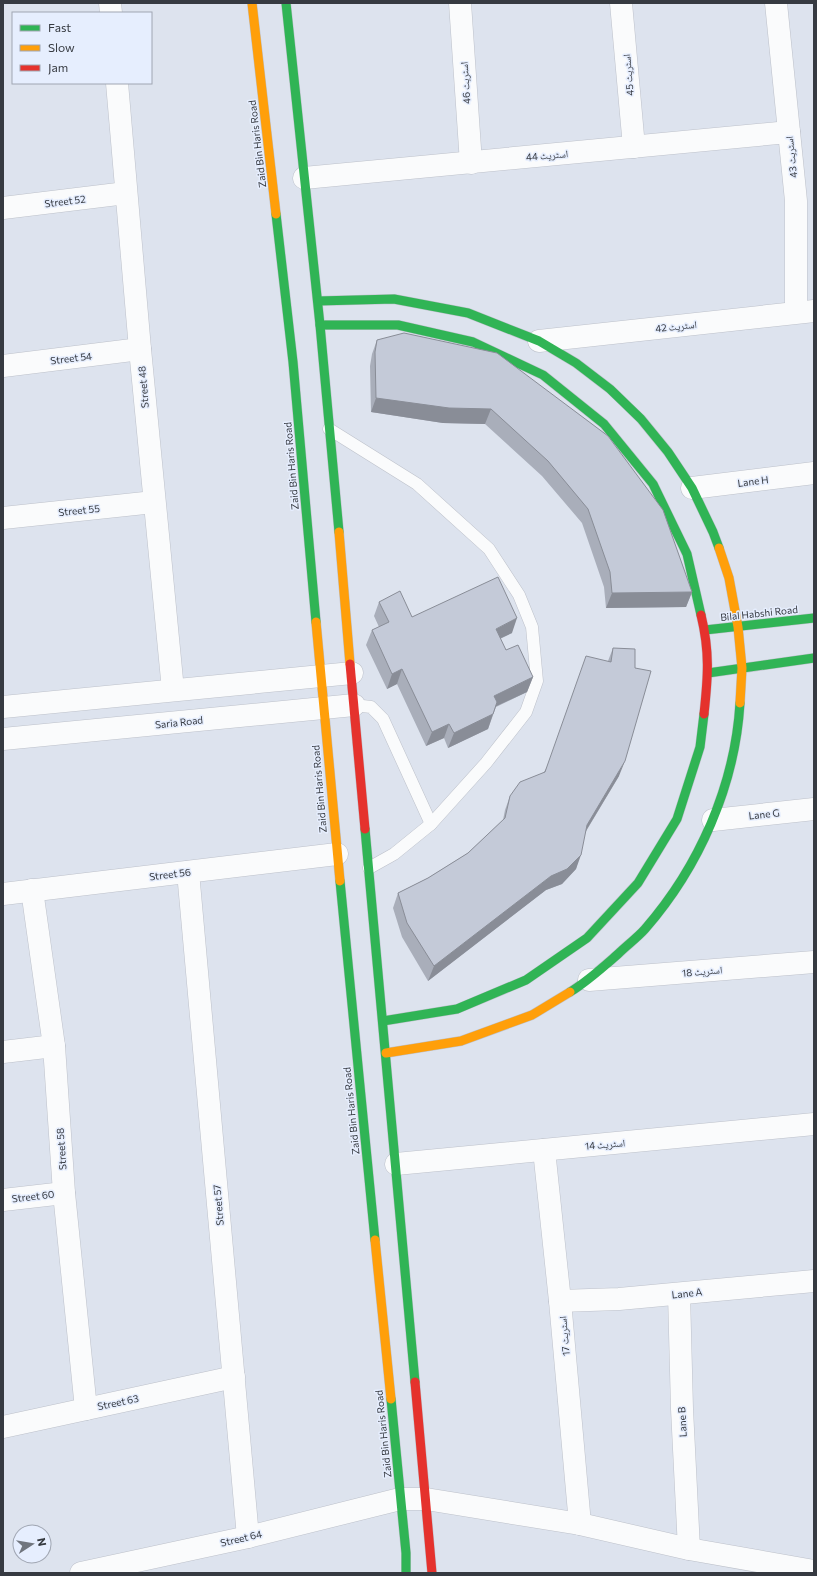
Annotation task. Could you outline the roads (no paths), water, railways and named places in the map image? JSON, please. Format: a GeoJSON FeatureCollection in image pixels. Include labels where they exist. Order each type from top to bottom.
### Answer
{"type":"FeatureCollection","features":[{"type":"Feature","properties":{"kind":"street","name":"Zaid Bin Haris Road"},"geometry":{"type":"LineString","coordinates":[[252,3],[293,362],[336,854],[406,1553],[406,1573]]}},
{"type":"Feature","properties":{"kind":"street"},"geometry":{"type":"LineString","coordinates":[[286,3],[318,301],[432,1573]]}},
{"type":"Feature","properties":{"kind":"street","name":"اسٹریٹ 46"},"geometry":{"type":"LineString","coordinates":[[460,3],[471,162]]}},
{"type":"Feature","properties":{"kind":"street","name":"اسٹریٹ 45"},"geometry":{"type":"LineString","coordinates":[[621,3],[634,147]]}},
{"type":"Feature","properties":{"kind":"street","name":"اسٹریٹ 43"},"geometry":{"type":"LineString","coordinates":[[776,3],[796,201],[805,312]]}},
{"type":"Feature","properties":{"kind":"street","name":"Street 48"},"geometry":{"type":"LineString","coordinates":[[117,84],[154,502],[173,690]]}},
{"type":"Feature","properties":{"kind":"street","name":"اسٹریٹ 44"},"geometry":{"type":"LineString","coordinates":[[304,178],[789,132]]}},
{"type":"Feature","properties":{"kind":"street","name":"Street 52"},"geometry":{"type":"LineString","coordinates":[[3,208],[126,193]]}},
{"type":"Feature","properties":{"kind":"street"},"geometry":{"type":"LineString","coordinates":[[318,301],[394,299],[468,312],[539,341],[576,363],[610,389],[641,419],[668,452],[692,488],[713,532],[726,572],[738,627],[742,668],[739,720],[730,771],[713,820],[684,878],[644,930],[589,980],[532,1015],[461,1042],[386,1053]]}},
{"type":"Feature","properties":{"kind":"street","name":"اسٹریٹ 42"},"geometry":{"type":"LineString","coordinates":[[539,341],[805,312]]}},
{"type":"Feature","properties":{"kind":"street"},"geometry":{"type":"LineString","coordinates":[[320,325],[398,325],[473,342],[543,375],[604,424],[653,484],[687,554],[706,630],[708,673],[700,748],[677,819],[638,883],[587,938],[526,980],[457,1009],[383,1022]]}},
{"type":"Feature","properties":{"kind":"street","name":"Street 54"},"geometry":{"type":"LineString","coordinates":[[3,366],[140,349]]}},
{"type":"Feature","properties":{"kind":"street","name":"Lane H"},"geometry":{"type":"LineString","coordinates":[[692,488],[814,474]]}},
{"type":"Feature","properties":{"kind":"street","name":"Street 55"},"geometry":{"type":"LineString","coordinates":[[3,518],[154,502]]}},
{"type":"Feature","properties":{"kind":"street","name":"Bilal Habshi Road"},"geometry":{"type":"LineString","coordinates":[[706,630],[814,618]]}},
{"type":"Feature","properties":{"kind":"street"},"geometry":{"type":"LineString","coordinates":[[708,673],[814,658]]}},
{"type":"Feature","properties":{"kind":"street"},"geometry":{"type":"LineString","coordinates":[[3,707],[352,673]]}},
{"type":"Feature","properties":{"kind":"street","name":"Saria Road"},"geometry":{"type":"LineString","coordinates":[[3,739],[354,705]]}},
{"type":"Feature","properties":{"kind":"street","name":"Lane G"},"geometry":{"type":"LineString","coordinates":[[713,820],[814,809]]}},
{"type":"Feature","properties":{"kind":"street","name":"Street 56"},"geometry":{"type":"LineString","coordinates":[[3,894],[336,854]]}},
{"type":"Feature","properties":{"kind":"street","name":"Street 57"},"geometry":{"type":"LineString","coordinates":[[188,872],[248,1537]]}},
{"type":"Feature","properties":{"kind":"street","name":"Street 58"},"geometry":{"type":"LineString","coordinates":[[32,890],[54,1046],[64,1193],[86,1409]]}},
{"type":"Feature","properties":{"kind":"street","name":"اسٹریٹ 18"},"geometry":{"type":"LineString","coordinates":[[589,980],[814,962]]}},
{"type":"Feature","properties":{"kind":"street"},"geometry":{"type":"LineString","coordinates":[[3,1052],[54,1046]]}},
{"type":"Feature","properties":{"kind":"street","name":"اسٹریٹ 14"},"geometry":{"type":"LineString","coordinates":[[396,1164],[814,1124]]}},
{"type":"Feature","properties":{"kind":"street","name":"اسٹریٹ 17"},"geometry":{"type":"LineString","coordinates":[[544,1150],[560,1301],[580,1524]]}},
{"type":"Feature","properties":{"kind":"street","name":"Street 60"},"geometry":{"type":"LineString","coordinates":[[3,1200],[64,1193]]}},
{"type":"Feature","properties":{"kind":"street","name":"Lane A"},"geometry":{"type":"LineString","coordinates":[[560,1301],[619,1300],[814,1281]]}},
{"type":"Feature","properties":{"kind":"street","name":"Lane B"},"geometry":{"type":"LineString","coordinates":[[679,1294],[682,1409],[689,1549]]}},
{"type":"Feature","properties":{"kind":"street","name":"Street 63"},"geometry":{"type":"LineString","coordinates":[[3,1427],[234,1378]]}},
{"type":"Feature","properties":{"kind":"street","name":"Street 64"},"geometry":{"type":"LineString","coordinates":[[81,1573],[248,1537],[400,1499],[426,1499],[580,1524],[689,1549],[814,1571]]}},
{"type":"Feature","properties":{"kind":"lane"},"geometry":{"type":"LineString","coordinates":[[329,428],[417,484],[490,549],[519,595],[532,627],[537,680],[526,712],[486,763],[431,824],[394,854],[369,868]]}},
{"type":"Feature","properties":{"kind":"lane"},"geometry":{"type":"LineString","coordinates":[[354,705],[371,707],[383,719],[431,824]]}}]}
